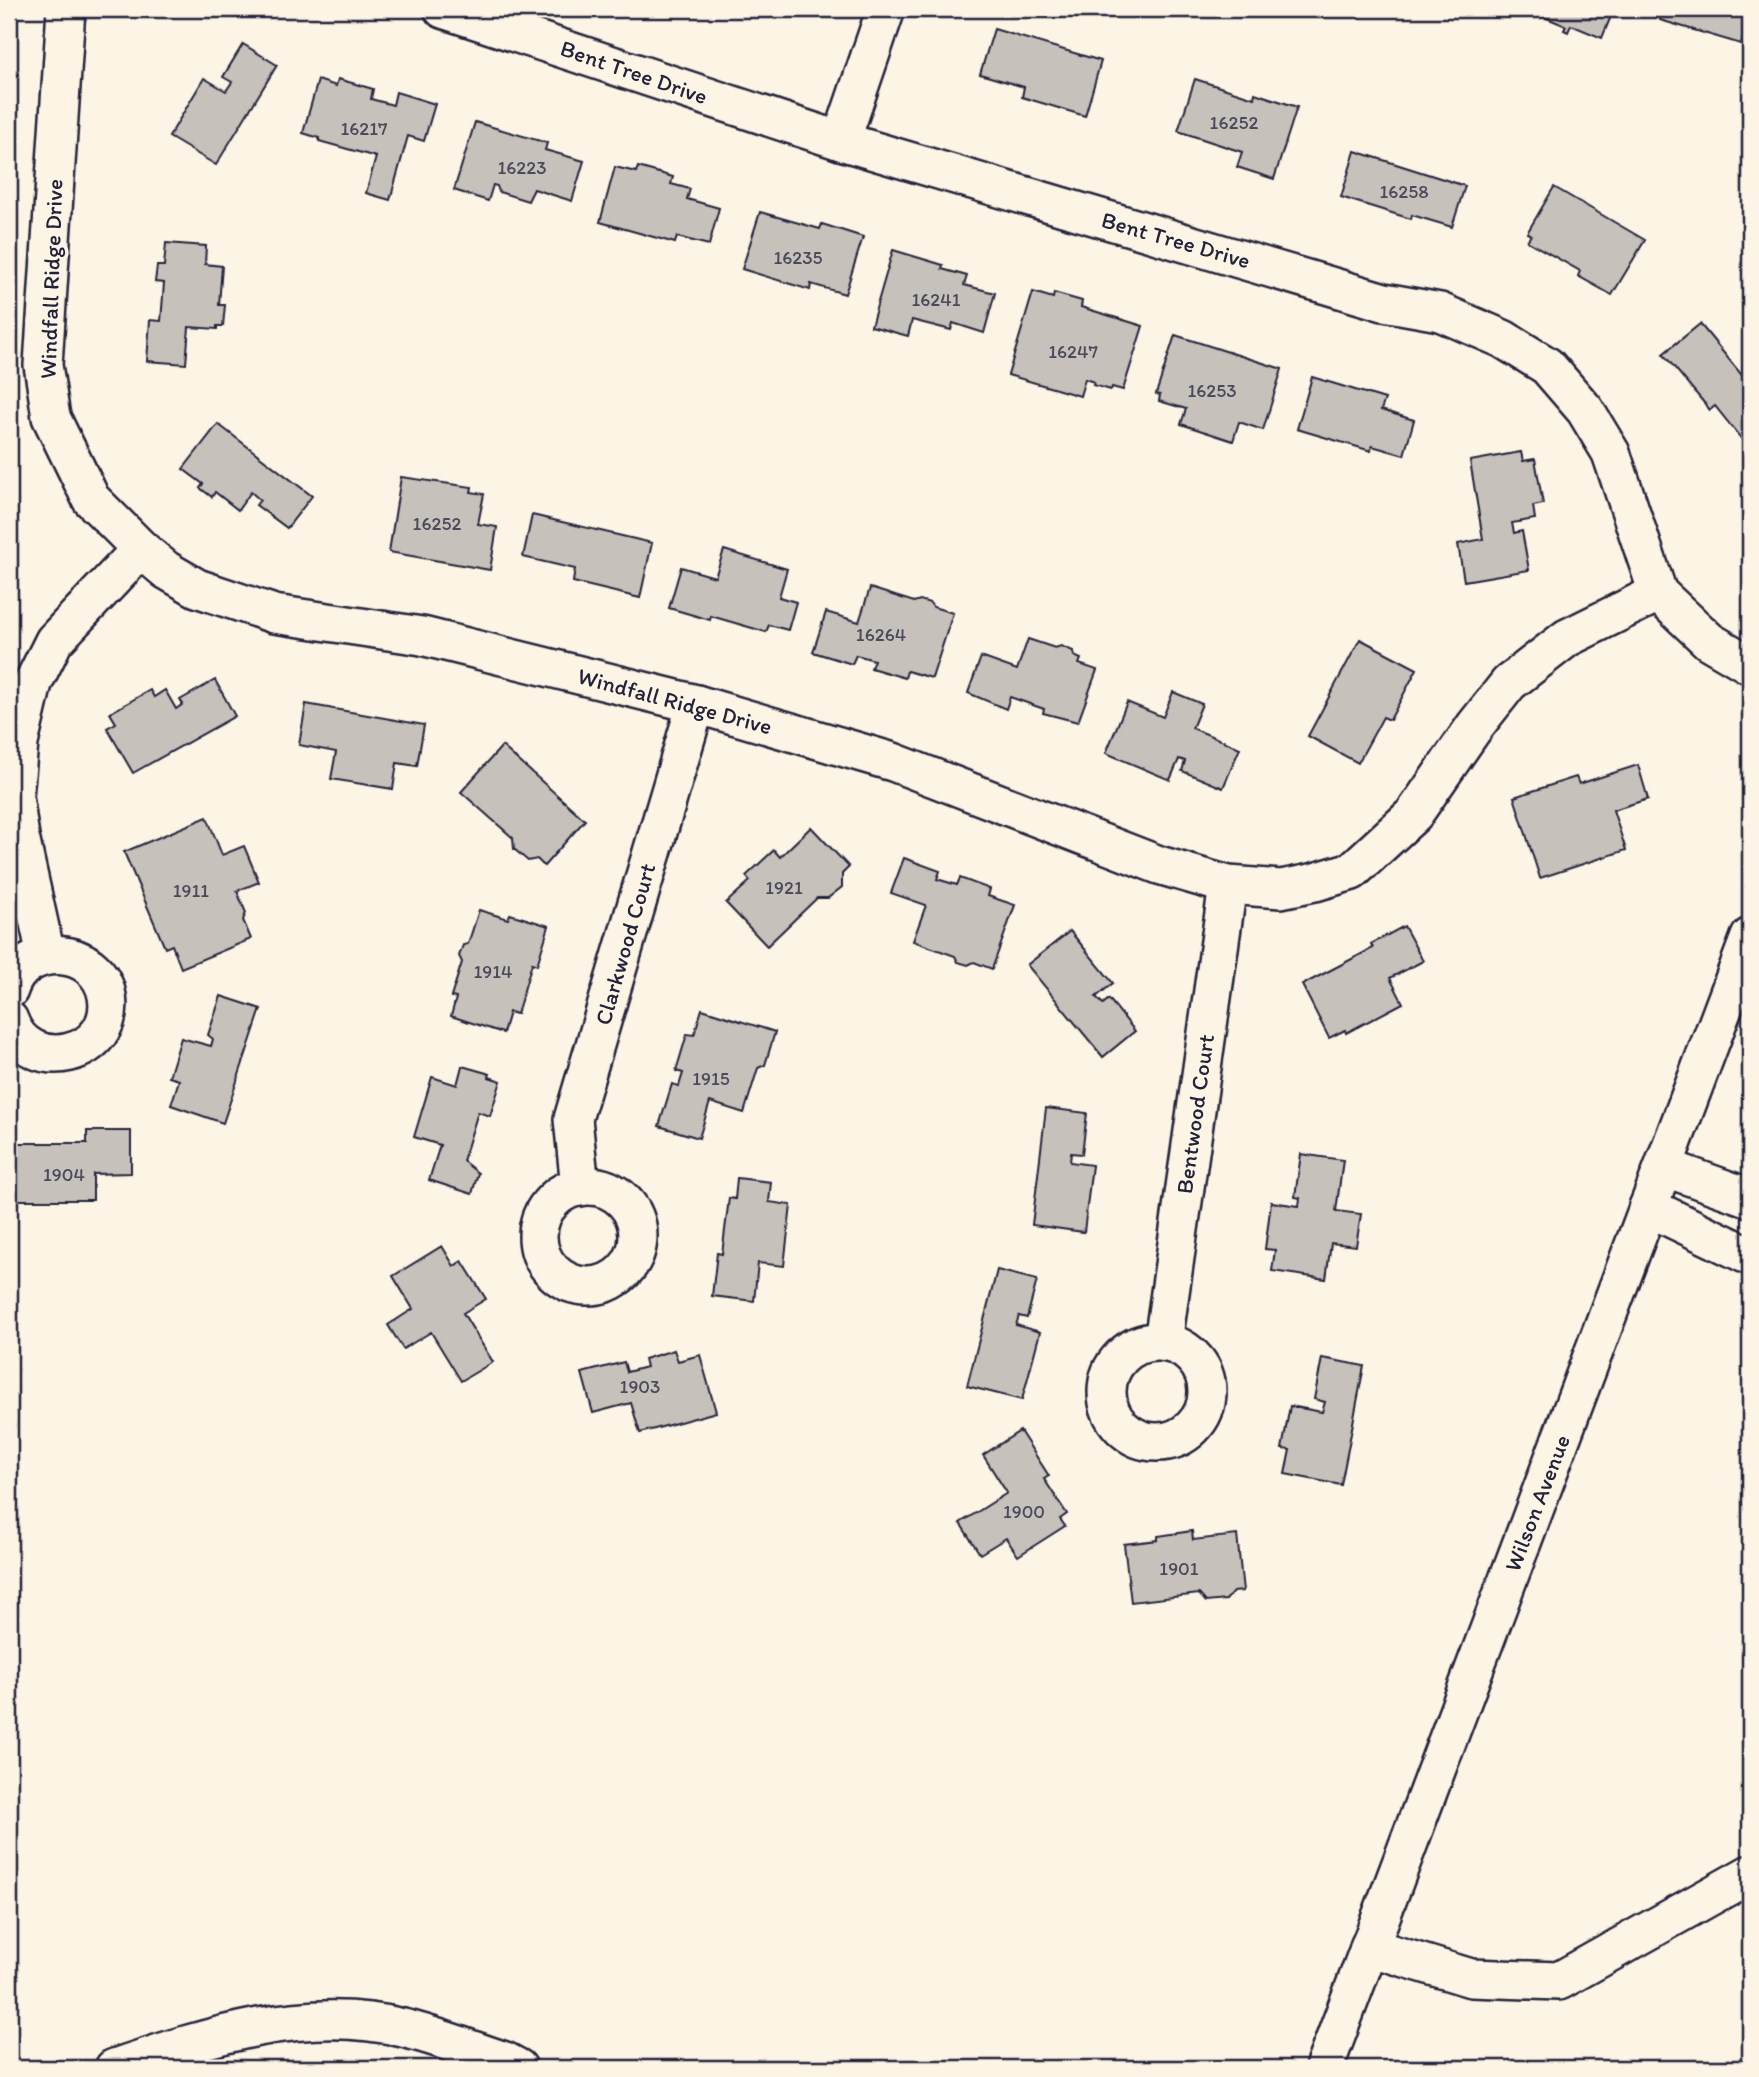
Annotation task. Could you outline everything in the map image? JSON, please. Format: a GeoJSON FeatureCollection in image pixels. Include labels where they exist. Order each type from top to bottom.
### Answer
{"type":"FeatureCollection","features":[{"type":"Feature","properties":{"kind":"street","name":"Windfall Ridge Drive"},"geometry":{"type":"LineString","coordinates":[[66,9],[43,365],[51,417],[91,499],[166,570],[197,588],[275,614],[422,636],[696,704],[893,762],[1159,865],[1228,885],[1281,889],[1352,871],[1414,814],[1509,682],[1567,638],[1658,593]]}},
{"type":"Feature","properties":{"kind":"street","name":"Bent Tree Drive"},"geometry":{"type":"LineString","coordinates":[[443,9],[841,141],[1384,302],[1440,312],[1503,339],[1547,366],[1585,410],[1611,453],[1658,593],[1709,641],[1750,666]]}},
{"type":"Feature","properties":{"kind":"street"},"geometry":{"type":"LineString","coordinates":[[841,141],[886,9]]}},
{"type":"Feature","properties":{"kind":"street"},"geometry":{"type":"LineString","coordinates":[[46,955],[20,837],[14,796],[19,743],[33,683],[54,641],[141,549]]}},
{"type":"Feature","properties":{"kind":"street","name":"Clarkwood Court"},"geometry":{"type":"LineString","coordinates":[[580,1187],[573,1119],[696,704]]}},
{"type":"Feature","properties":{"kind":"street","name":"Bentwood Court"},"geometry":{"type":"LineString","coordinates":[[1163,1342],[1228,885]]}},
{"type":"Feature","properties":{"kind":"street","name":"Wilson Avenue"},"geometry":{"type":"LineString","coordinates":[[1324,2068],[1750,937]]}},
{"type":"Feature","properties":{"kind":"street"},"geometry":{"type":"LineString","coordinates":[[9,990],[19,970],[32,960],[46,955],[70,957],[91,968],[101,980],[107,996],[103,1027],[93,1040],[65,1055],[49,1055],[34,1050],[21,1041],[9,1020]]}},
{"type":"Feature","properties":{"kind":"street"},"geometry":{"type":"LineString","coordinates":[[1664,1167],[1750,1198]]}},
{"type":"Feature","properties":{"kind":"street"},"geometry":{"type":"LineString","coordinates":[[1648,1208],[1750,1256]]}},
{"type":"Feature","properties":{"kind":"street"},"geometry":{"type":"LineString","coordinates":[[1369,1947],[1471,1978],[1559,1981],[1750,1874]]}},
{"type":"Feature","properties":{"kind":"street"},"geometry":{"type":"LineString","coordinates":[[114,2068],[192,2042],[280,2022],[349,2020],[403,2028],[505,2061],[518,2068]]}},
{"type":"Feature","properties":{"kind":"building"},"geometry":{"type":"Polygon","coordinates":[[[1525,9],[1614,9],[1602,38],[1571,25],[1568,32],[1564,30],[1566,26],[1525,9]]]}},
{"type":"Feature","properties":{"kind":"building"},"geometry":{"type":"Polygon","coordinates":[[[1663,9],[1750,9],[1750,31],[1745,30],[1741,44],[1660,20],[1663,9]]]}},
{"type":"Feature","properties":{"kind":"building"},"geometry":{"type":"Polygon","coordinates":[[[994,29],[1101,61],[1085,116],[1022,97],[1024,87],[980,74],[994,29]]]}},
{"type":"Feature","properties":{"kind":"building"},"geometry":{"type":"Polygon","coordinates":[[[243,44],[277,65],[216,165],[169,137],[204,78],[226,91],[232,82],[223,77],[243,44]]]}},
{"type":"Feature","properties":{"kind":"building"},"geometry":{"type":"Polygon","coordinates":[[[338,79],[373,89],[371,99],[393,105],[396,92],[435,104],[424,141],[408,136],[390,200],[366,193],[376,157],[319,141],[319,138],[303,133],[318,80],[336,86],[338,79]]]}},
{"type":"Feature","properties":{"kind":"building"},"geometry":{"type":"Polygon","coordinates":[[[1195,79],[1254,98],[1255,93],[1297,107],[1274,179],[1237,167],[1242,152],[1178,131],[1195,79]]]}},
{"type":"Feature","properties":{"kind":"building"},"geometry":{"type":"Polygon","coordinates":[[[475,122],[547,143],[545,150],[584,161],[572,201],[534,189],[528,201],[499,192],[497,186],[493,185],[488,201],[454,190],[475,122]]]}},
{"type":"Feature","properties":{"kind":"building"},"geometry":{"type":"Polygon","coordinates":[[[1355,151],[1465,186],[1452,227],[1412,215],[1411,219],[1341,197],[1355,151]]]}},
{"type":"Feature","properties":{"kind":"building"},"geometry":{"type":"Polygon","coordinates":[[[615,167],[636,172],[638,167],[673,177],[671,184],[690,189],[687,199],[719,208],[709,245],[677,237],[675,243],[600,222],[615,167]]]}},
{"type":"Feature","properties":{"kind":"building"},"geometry":{"type":"Polygon","coordinates":[[[1554,187],[1645,240],[1612,295],[1578,276],[1580,271],[1527,241],[1531,235],[1527,233],[1554,187]]]}},
{"type":"Feature","properties":{"kind":"building"},"geometry":{"type":"Polygon","coordinates":[[[760,212],[820,229],[822,224],[863,237],[845,294],[811,284],[810,290],[742,269],[760,212]]]}},
{"type":"Feature","properties":{"kind":"building"},"geometry":{"type":"Polygon","coordinates":[[[166,243],[206,246],[205,264],[222,266],[219,305],[225,305],[223,326],[217,326],[217,329],[189,327],[186,364],[147,361],[150,320],[161,321],[164,283],[155,282],[157,266],[164,266],[166,243]]]}},
{"type":"Feature","properties":{"kind":"building"},"geometry":{"type":"Polygon","coordinates":[[[893,250],[943,265],[942,269],[967,276],[964,285],[995,293],[984,333],[953,323],[951,330],[912,320],[908,336],[871,326],[893,250]]]}},
{"type":"Feature","properties":{"kind":"building"},"geometry":{"type":"Polygon","coordinates":[[[1033,292],[1053,298],[1054,293],[1082,301],[1081,307],[1143,326],[1123,390],[1093,385],[1094,382],[1085,379],[1080,396],[1008,375],[1033,292]]]}},
{"type":"Feature","properties":{"kind":"building"},"geometry":{"type":"Polygon","coordinates":[[[1700,324],[1750,385],[1750,436],[1743,441],[1715,406],[1710,410],[1663,354],[1700,324]]]}},
{"type":"Feature","properties":{"kind":"building"},"geometry":{"type":"Polygon","coordinates":[[[1175,335],[1282,369],[1263,430],[1239,422],[1233,441],[1181,424],[1186,409],[1159,401],[1160,395],[1156,394],[1175,335]]]}},
{"type":"Feature","properties":{"kind":"building"},"geometry":{"type":"Polygon","coordinates":[[[1312,377],[1385,399],[1381,410],[1414,420],[1404,455],[1372,446],[1371,451],[1297,429],[1312,377]]]}},
{"type":"Feature","properties":{"kind":"building"},"geometry":{"type":"Polygon","coordinates":[[[218,424],[312,496],[287,528],[256,505],[260,500],[251,492],[238,510],[215,492],[212,497],[200,488],[203,484],[183,469],[218,424]]]}},
{"type":"Feature","properties":{"kind":"building"},"geometry":{"type":"Polygon","coordinates":[[[1521,452],[1523,461],[1535,459],[1543,504],[1533,506],[1535,519],[1512,523],[1514,533],[1522,531],[1529,570],[1464,581],[1458,544],[1483,539],[1470,461],[1521,452]]]}},
{"type":"Feature","properties":{"kind":"building"},"geometry":{"type":"Polygon","coordinates":[[[401,477],[472,487],[471,492],[484,494],[478,524],[497,527],[490,570],[389,552],[401,477]]]}},
{"type":"Feature","properties":{"kind":"building"},"geometry":{"type":"Polygon","coordinates":[[[532,515],[652,543],[640,598],[573,582],[575,569],[523,557],[532,515]]]}},
{"type":"Feature","properties":{"kind":"building"},"geometry":{"type":"Polygon","coordinates":[[[724,550],[787,569],[779,597],[796,602],[788,630],[769,625],[766,632],[711,616],[710,620],[669,608],[681,567],[715,577],[724,550]]]}},
{"type":"Feature","properties":{"kind":"building"},"geometry":{"type":"Polygon","coordinates":[[[870,588],[914,602],[920,600],[930,603],[933,607],[953,613],[932,678],[907,671],[905,678],[871,668],[874,660],[856,655],[852,664],[813,652],[826,612],[859,622],[870,588]]]}},
{"type":"Feature","properties":{"kind":"building"},"geometry":{"type":"Polygon","coordinates":[[[1028,639],[1073,651],[1074,656],[1081,659],[1079,664],[1097,670],[1078,722],[1043,713],[1044,709],[1010,697],[1006,709],[968,693],[981,657],[1017,670],[1028,639]]]}},
{"type":"Feature","properties":{"kind":"building"},"geometry":{"type":"Polygon","coordinates":[[[1360,639],[1417,669],[1390,720],[1383,717],[1358,763],[1308,736],[1360,639]]]}},
{"type":"Feature","properties":{"kind":"building"},"geometry":{"type":"Polygon","coordinates":[[[215,680],[235,716],[133,773],[107,728],[116,723],[110,713],[150,690],[154,697],[165,690],[176,709],[183,704],[180,700],[215,680]]]}},
{"type":"Feature","properties":{"kind":"building"},"geometry":{"type":"Polygon","coordinates":[[[1173,692],[1202,704],[1192,728],[1240,748],[1223,788],[1182,771],[1185,761],[1179,759],[1170,780],[1106,753],[1127,702],[1163,717],[1173,692]]]}},
{"type":"Feature","properties":{"kind":"building"},"geometry":{"type":"Polygon","coordinates":[[[306,704],[424,725],[417,766],[397,763],[393,789],[331,779],[336,752],[299,745],[306,704]]]}},
{"type":"Feature","properties":{"kind":"building"},"geometry":{"type":"Polygon","coordinates":[[[502,746],[585,820],[544,866],[537,859],[528,861],[514,849],[513,838],[461,792],[502,746]]]}},
{"type":"Feature","properties":{"kind":"building"},"geometry":{"type":"Polygon","coordinates":[[[1638,765],[1648,799],[1613,810],[1626,850],[1540,878],[1514,797],[1576,777],[1579,784],[1638,765]]]}},
{"type":"Feature","properties":{"kind":"building"},"geometry":{"type":"Polygon","coordinates":[[[207,817],[222,855],[244,846],[259,882],[237,891],[246,913],[243,920],[251,939],[181,968],[172,945],[165,948],[124,852],[207,817]]]}},
{"type":"Feature","properties":{"kind":"building"},"geometry":{"type":"Polygon","coordinates":[[[811,827],[849,867],[842,874],[842,887],[828,898],[817,898],[767,946],[726,903],[750,881],[746,876],[774,850],[780,857],[811,827]]]}},
{"type":"Feature","properties":{"kind":"building"},"geometry":{"type":"Polygon","coordinates":[[[904,858],[940,871],[937,879],[957,885],[960,878],[990,889],[988,896],[1015,905],[992,969],[974,962],[968,965],[958,962],[955,956],[913,941],[926,905],[891,893],[904,858]]]}},
{"type":"Feature","properties":{"kind":"building"},"geometry":{"type":"Polygon","coordinates":[[[479,910],[508,919],[510,914],[549,926],[537,965],[532,963],[517,1014],[509,1012],[503,1033],[451,1016],[456,998],[451,997],[462,962],[459,956],[463,945],[468,944],[479,910]]]}},
{"type":"Feature","properties":{"kind":"building"},"geometry":{"type":"Polygon","coordinates":[[[1404,926],[1423,961],[1390,978],[1403,1003],[1346,1033],[1345,1030],[1329,1038],[1302,985],[1373,948],[1371,944],[1404,926]]]}},
{"type":"Feature","properties":{"kind":"building"},"geometry":{"type":"Polygon","coordinates":[[[1070,931],[1113,983],[1096,997],[1103,1004],[1109,999],[1135,1031],[1103,1057],[1027,965],[1070,931]]]}},
{"type":"Feature","properties":{"kind":"building"},"geometry":{"type":"Polygon","coordinates":[[[221,996],[261,1009],[223,1123],[171,1105],[179,1080],[169,1077],[181,1038],[211,1046],[213,1039],[208,1035],[221,996]]]}},
{"type":"Feature","properties":{"kind":"building"},"geometry":{"type":"Polygon","coordinates":[[[702,1009],[775,1032],[765,1065],[758,1068],[744,1113],[710,1102],[699,1138],[659,1126],[672,1084],[679,1086],[683,1073],[676,1071],[687,1034],[694,1035],[702,1009]]]}},
{"type":"Feature","properties":{"kind":"building"},"geometry":{"type":"Polygon","coordinates":[[[462,1066],[490,1074],[489,1077],[501,1081],[490,1116],[478,1112],[463,1161],[478,1173],[472,1194],[429,1180],[440,1145],[414,1137],[432,1077],[457,1085],[462,1066]]]}},
{"type":"Feature","properties":{"kind":"building"},"geometry":{"type":"Polygon","coordinates":[[[1046,1108],[1087,1113],[1082,1154],[1071,1153],[1070,1162],[1092,1165],[1084,1232],[1032,1225],[1046,1108]]]}},
{"type":"Feature","properties":{"kind":"building"},"geometry":{"type":"Polygon","coordinates":[[[87,1131],[131,1131],[131,1173],[93,1174],[93,1200],[14,1200],[14,1143],[87,1143],[87,1131]]]}},
{"type":"Feature","properties":{"kind":"building"},"geometry":{"type":"Polygon","coordinates":[[[1301,1154],[1343,1160],[1336,1211],[1361,1214],[1356,1246],[1331,1243],[1326,1279],[1272,1271],[1275,1250],[1265,1249],[1271,1202],[1299,1206],[1300,1198],[1295,1197],[1301,1154]]]}},
{"type":"Feature","properties":{"kind":"building"},"geometry":{"type":"Polygon","coordinates":[[[737,1178],[771,1182],[769,1202],[791,1205],[784,1266],[758,1263],[754,1301],[712,1296],[717,1253],[722,1254],[729,1198],[735,1199],[737,1178]]]}},
{"type":"Feature","properties":{"kind":"building"},"geometry":{"type":"Polygon","coordinates":[[[442,1246],[454,1266],[462,1261],[486,1299],[463,1313],[493,1362],[461,1381],[431,1332],[403,1349],[388,1325],[413,1309],[393,1276],[442,1246]]]}},
{"type":"Feature","properties":{"kind":"building"},"geometry":{"type":"Polygon","coordinates":[[[997,1270],[1037,1280],[1027,1318],[1019,1316],[1016,1325],[1040,1332],[1022,1400],[967,1386],[997,1270]]]}},
{"type":"Feature","properties":{"kind":"building"},"geometry":{"type":"Polygon","coordinates":[[[674,1350],[678,1361],[700,1355],[716,1412],[640,1433],[631,1403],[593,1413],[582,1373],[624,1362],[627,1372],[646,1367],[644,1359],[674,1350]]]}},
{"type":"Feature","properties":{"kind":"building"},"geometry":{"type":"Polygon","coordinates":[[[1322,1358],[1364,1366],[1341,1485],[1285,1474],[1290,1450],[1282,1449],[1290,1406],[1322,1412],[1325,1402],[1314,1399],[1322,1358]]]}},
{"type":"Feature","properties":{"kind":"building"},"geometry":{"type":"Polygon","coordinates":[[[1020,1431],[1049,1476],[1044,1479],[1067,1514],[1060,1519],[1065,1526],[1018,1556],[1006,1538],[980,1554],[960,1523],[1007,1493],[983,1455],[1020,1431]]]}},
{"type":"Feature","properties":{"kind":"building"},"geometry":{"type":"Polygon","coordinates":[[[1192,1531],[1193,1540],[1237,1535],[1243,1591],[1233,1592],[1226,1600],[1206,1602],[1199,1594],[1131,1602],[1124,1544],[1158,1540],[1158,1536],[1192,1531]]]}}]}
